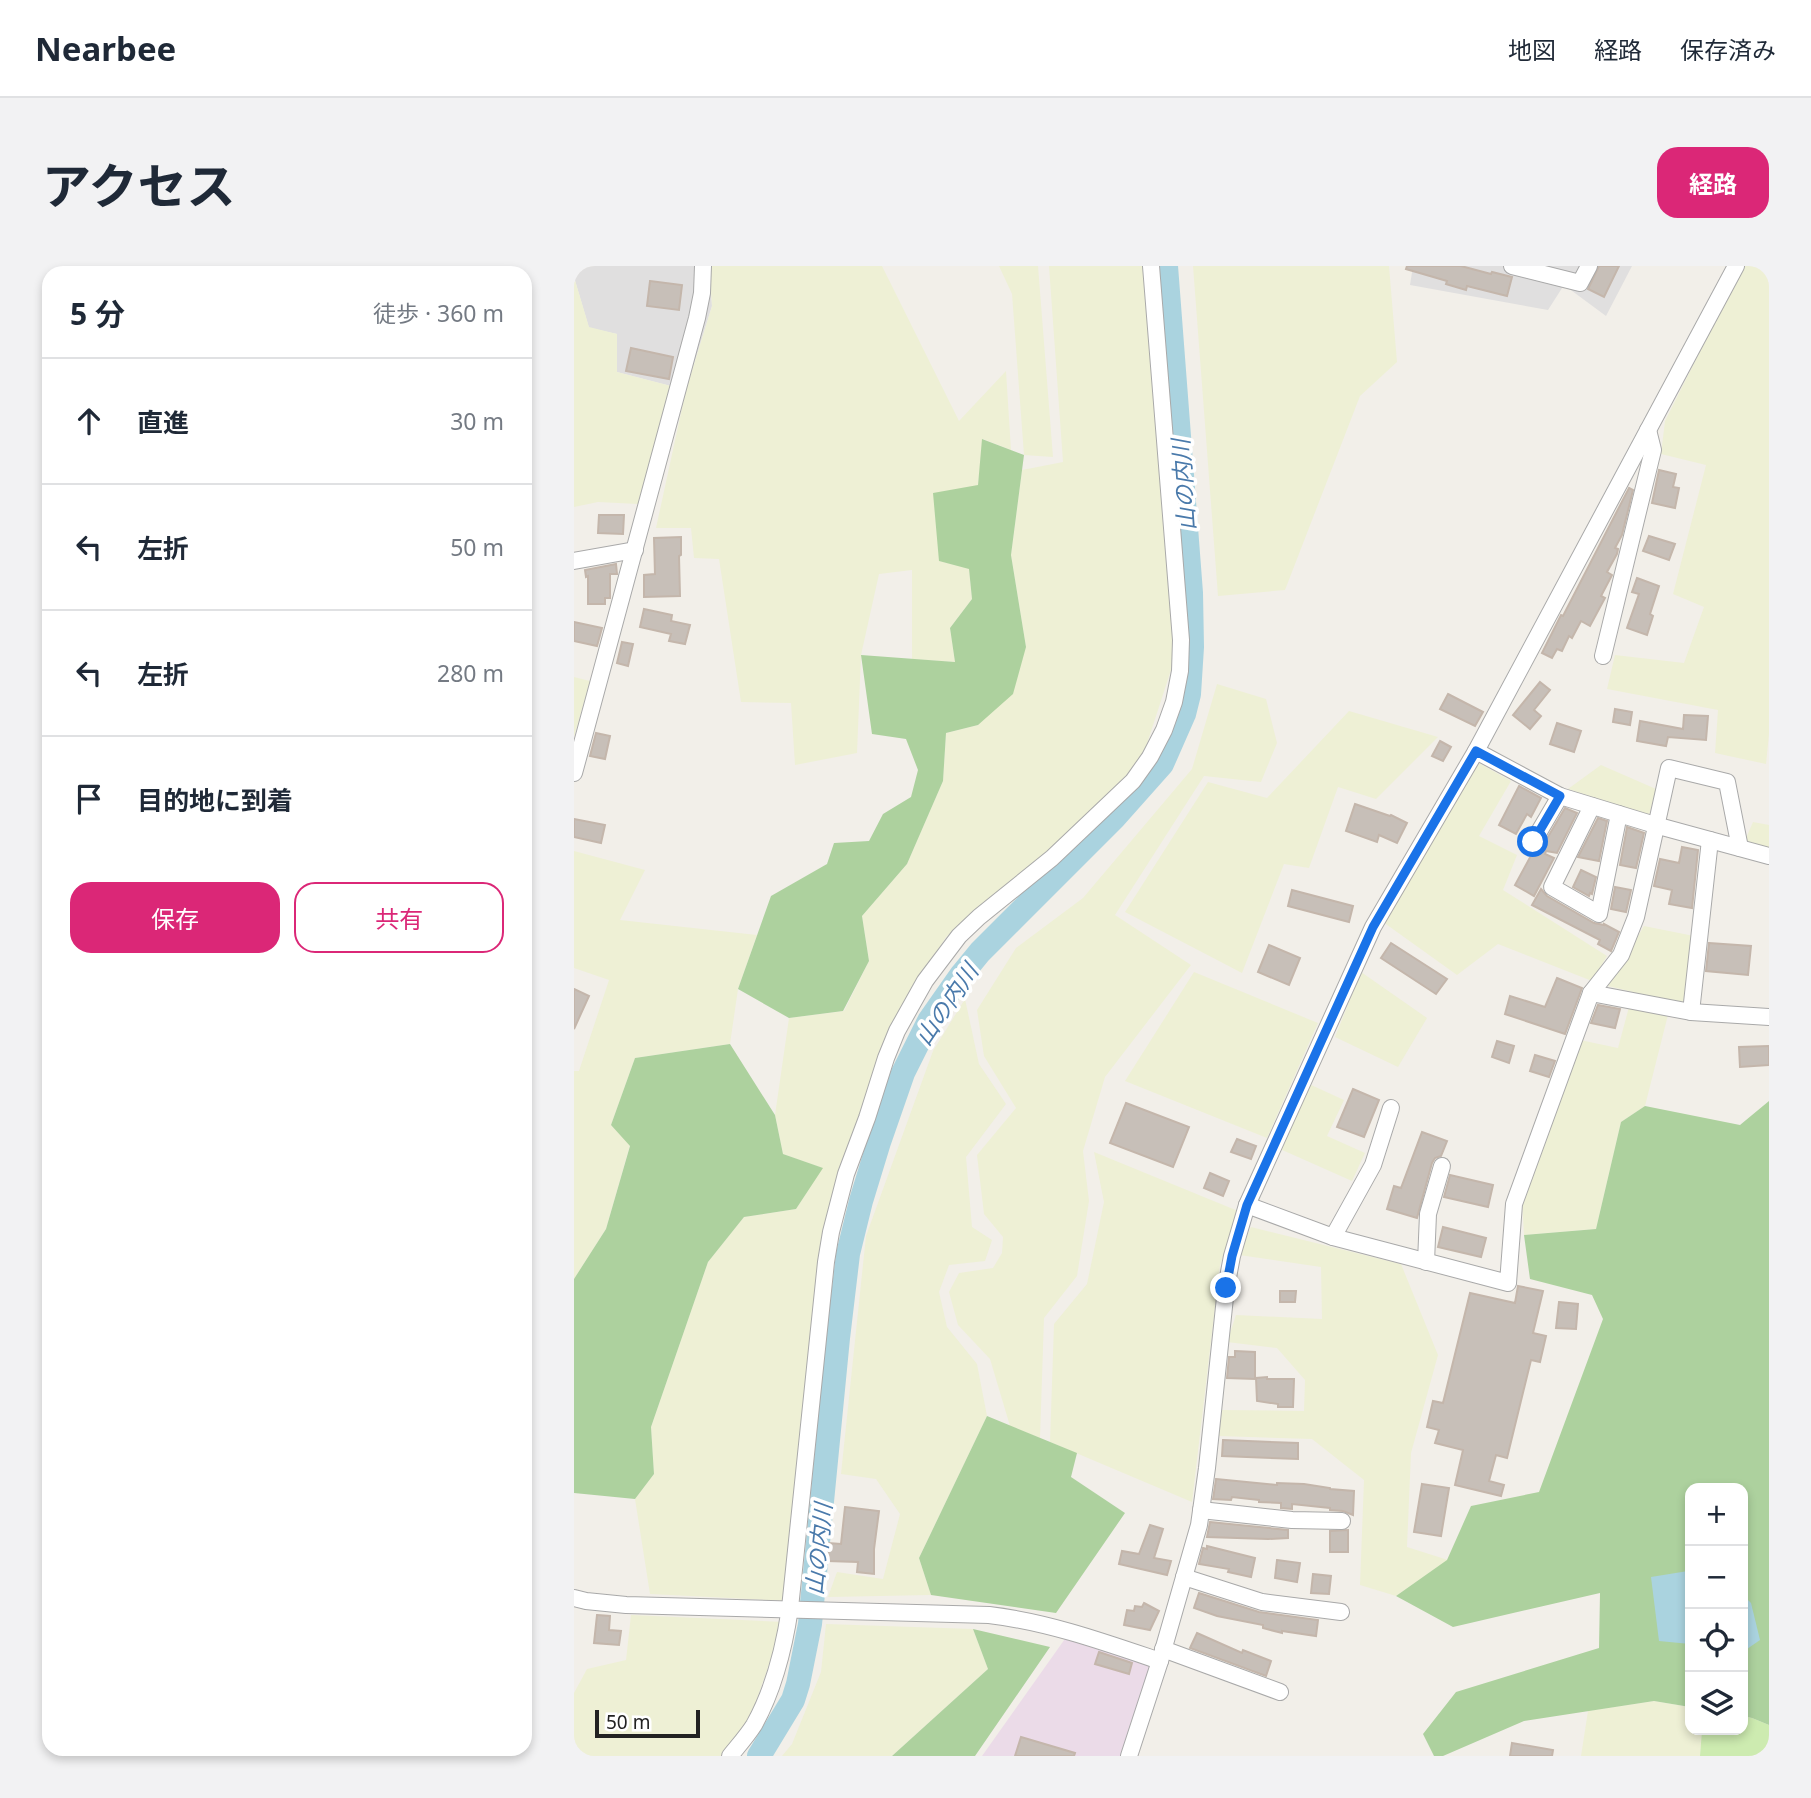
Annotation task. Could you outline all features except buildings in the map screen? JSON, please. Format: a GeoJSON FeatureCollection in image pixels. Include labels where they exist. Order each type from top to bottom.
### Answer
{"type":"FeatureCollection","features":[{"type":"Feature","properties":{"kind":"street"},"geometry":{"type":"LineString","coordinates":[[574,772],[697,318],[702,293],[703,266]]}},
{"type":"Feature","properties":{"kind":"street"},"geometry":{"type":"LineString","coordinates":[[730,1756],[753,1727],[767,1698],[783,1650],[790,1608],[822,1292],[831,1232],[846,1174],[897,1031],[925,981],[959,936],[1052,858],[1133,780],[1150,757],[1174,702],[1180,671],[1181,640],[1151,266]]}},
{"type":"Feature","properties":{"kind":"street"},"geometry":{"type":"LineString","coordinates":[[1512,266],[1580,284],[1589,266]]}},
{"type":"Feature","properties":{"kind":"street"},"geometry":{"type":"LineString","coordinates":[[1129,1756],[1162,1655],[1201,1510],[1226,1288],[1247,1205],[1373,927],[1476,751],[1737,266]]}},
{"type":"Feature","properties":{"kind":"street"},"geometry":{"type":"LineString","coordinates":[[1603,656],[1653,450],[1648,430]]}},
{"type":"Feature","properties":{"kind":"street"},"geometry":{"type":"LineString","coordinates":[[574,561],[635,550]]}},
{"type":"Feature","properties":{"kind":"street"},"geometry":{"type":"LineString","coordinates":[[1476,751],[1560,796],[1769,856]]}},
{"type":"Feature","properties":{"kind":"street"},"geometry":{"type":"LineString","coordinates":[[1247,1205],[1332,1237],[1508,1283],[1514,1204],[1591,993],[1621,955],[1636,917],[1669,768],[1727,782],[1740,848]]}},
{"type":"Feature","properties":{"kind":"street"},"geometry":{"type":"LineString","coordinates":[[1533,842],[1560,796]]}},
{"type":"Feature","properties":{"kind":"street"},"geometry":{"type":"LineString","coordinates":[[1592,806],[1552,887],[1599,914],[1619,814]]}},
{"type":"Feature","properties":{"kind":"street"},"geometry":{"type":"LineString","coordinates":[[1691,1012],[1710,840]]}},
{"type":"Feature","properties":{"kind":"street"},"geometry":{"type":"LineString","coordinates":[[1591,993],[1691,1012],[1769,1017]]}},
{"type":"Feature","properties":{"kind":"street"},"geometry":{"type":"LineString","coordinates":[[1332,1237],[1373,1164],[1391,1108]]}},
{"type":"Feature","properties":{"kind":"street"},"geometry":{"type":"LineString","coordinates":[[1426,1262],[1429,1214],[1442,1166]]}},
{"type":"Feature","properties":{"kind":"street"},"geometry":{"type":"LineString","coordinates":[[1201,1510],[1292,1520],[1342,1521]]}},
{"type":"Feature","properties":{"kind":"street"},"geometry":{"type":"LineString","coordinates":[[1184,1577],[1262,1602],[1341,1612]]}},
{"type":"Feature","properties":{"kind":"street"},"geometry":{"type":"LineString","coordinates":[[574,1598],[626,1605],[960,1613],[1012,1618],[1162,1655],[1280,1692]]}},
{"type":"Feature","properties":{"kind":"shaded area"},"geometry":{"type":"Polygon","coordinates":[[[574,266],[709,266],[712,306],[686,390],[617,372],[617,334],[589,328],[574,277],[574,266]]]}},
{"type":"Feature","properties":{"kind":"shaded area"},"geometry":{"type":"Polygon","coordinates":[[[1413,266],[1632,266],[1606,316],[1564,285],[1548,310],[1410,285],[1413,266]]]}},
{"type":"Feature","properties":{"kind":"shaded area"},"geometry":{"type":"Polygon","coordinates":[[[1067,1636],[1153,1662],[1125,1756],[982,1756],[1067,1636]]]}},
{"type":"Feature","properties":{"kind":"green space"},"geometry":{"type":"Polygon","coordinates":[[[709,266],[882,266],[959,421],[1006,371],[1011,450],[983,439],[978,485],[939,561],[969,568],[972,599],[950,628],[955,662],[912,659],[912,570],[879,574],[861,655],[857,753],[795,765],[791,703],[741,702],[719,559],[694,558],[691,528],[656,528],[686,390],[712,306],[709,266]]]}},
{"type":"Feature","properties":{"kind":"green space"},"geometry":{"type":"Polygon","coordinates":[[[999,266],[1038,266],[1053,457],[1024,455],[1012,294],[999,266]]]}},
{"type":"Feature","properties":{"kind":"green space"},"geometry":{"type":"Polygon","coordinates":[[[1049,266],[1147,266],[1176,613],[1172,667],[1142,759],[1073,830],[946,937],[892,1025],[823,1244],[789,1601],[650,1594],[635,1499],[654,1474],[651,1427],[708,1262],[744,1217],[796,1209],[822,1168],[783,1154],[775,1115],[789,1018],[844,1011],[869,961],[862,916],[907,864],[943,781],[946,733],[978,725],[1026,647],[1011,555],[1022,470],[1063,462],[1049,266]]]}},
{"type":"Feature","properties":{"kind":"green space"},"geometry":{"type":"Polygon","coordinates":[[[1193,266],[1389,266],[1397,362],[1360,396],[1285,590],[1218,596],[1193,266]]]}},
{"type":"Feature","properties":{"kind":"green space"},"geometry":{"type":"Polygon","coordinates":[[[1743,266],[1769,266],[1769,734],[1766,764],[1715,753],[1718,710],[1607,689],[1615,655],[1684,663],[1704,607],[1673,594],[1706,465],[1661,454],[1665,421],[1743,266]]]}},
{"type":"Feature","properties":{"kind":"green space"},"geometry":{"type":"Polygon","coordinates":[[[574,277],[589,327],[617,334],[617,372],[671,386],[638,504],[598,502],[574,507],[574,277]]]}},
{"type":"Feature","properties":{"kind":"green space"},"geometry":{"type":"Polygon","coordinates":[[[982,439],[1024,455],[1011,555],[1026,647],[1013,694],[978,725],[946,733],[943,781],[907,864],[862,916],[869,961],[843,1011],[789,1018],[738,989],[771,896],[827,864],[834,843],[869,841],[883,814],[911,797],[918,770],[906,739],[872,734],[861,655],[955,662],[950,628],[972,599],[969,569],[939,561],[933,493],[978,485],[982,439]]]}},
{"type":"Feature","properties":{"kind":"green space"},"geometry":{"type":"Polygon","coordinates":[[[574,677],[590,681],[574,737],[574,677]]]}},
{"type":"Feature","properties":{"kind":"green space"},"geometry":{"type":"Polygon","coordinates":[[[1217,684],[1266,699],[1277,743],[1261,782],[1204,776],[1115,915],[1191,965],[1105,1077],[1083,1151],[1089,1201],[1077,1276],[1044,1318],[1040,1438],[1010,1426],[990,1359],[958,1325],[949,1292],[959,1273],[993,1268],[1002,1253],[1003,1237],[984,1214],[977,1155],[1016,1108],[984,1056],[977,1010],[1016,948],[1083,898],[1192,769],[1217,684]]]}},
{"type":"Feature","properties":{"kind":"green space"},"geometry":{"type":"Polygon","coordinates":[[[1349,711],[1438,737],[1376,799],[1338,787],[1309,868],[1284,864],[1242,973],[1125,912],[1208,782],[1267,798],[1349,711]]]}},
{"type":"Feature","properties":{"kind":"green space"},"geometry":{"type":"Polygon","coordinates":[[[1477,762],[1511,781],[1479,836],[1517,855],[1503,890],[1607,956],[1592,981],[1498,944],[1457,975],[1383,922],[1477,762]]]}},
{"type":"Feature","properties":{"kind":"green space"},"geometry":{"type":"Polygon","coordinates":[[[1601,765],[1656,789],[1649,815],[1568,789],[1601,765]]]}},
{"type":"Feature","properties":{"kind":"green space"},"geometry":{"type":"Polygon","coordinates":[[[1753,822],[1769,825],[1769,852],[1743,845],[1753,822]]]}},
{"type":"Feature","properties":{"kind":"green space"},"geometry":{"type":"Polygon","coordinates":[[[574,851],[645,870],[620,920],[757,935],[738,989],[730,1044],[635,1058],[611,1125],[630,1145],[606,1229],[574,1279],[574,1071],[579,1071],[609,980],[574,968],[574,851]]]}},
{"type":"Feature","properties":{"kind":"green space"},"geometry":{"type":"Polygon","coordinates":[[[1644,926],[1694,936],[1683,1003],[1671,1003],[1645,1106],[1621,1122],[1596,1229],[1524,1235],[1522,1201],[1580,1040],[1618,1048],[1633,992],[1608,986],[1644,926]]]}},
{"type":"Feature","properties":{"kind":"green space"},"geometry":{"type":"Polygon","coordinates":[[[1194,972],[1318,1023],[1267,1138],[1125,1081],[1194,972]]]}},
{"type":"Feature","properties":{"kind":"green space"},"geometry":{"type":"Polygon","coordinates":[[[1361,972],[1427,1018],[1398,1067],[1335,1037],[1361,972]]]}},
{"type":"Feature","properties":{"kind":"green space"},"geometry":{"type":"Polygon","coordinates":[[[965,999],[979,1064],[1006,1104],[966,1157],[972,1227],[992,1240],[985,1261],[949,1265],[939,1292],[947,1327],[977,1364],[987,1416],[919,1558],[931,1595],[828,1597],[837,1572],[883,1579],[900,1514],[876,1479],[841,1474],[866,1236],[933,1051],[965,999]]]}},
{"type":"Feature","properties":{"kind":"green space"},"geometry":{"type":"Polygon","coordinates":[[[730,1044],[775,1115],[783,1154],[823,1168],[796,1209],[744,1217],[708,1262],[651,1427],[654,1474],[635,1499],[574,1493],[574,1279],[606,1229],[630,1146],[611,1125],[635,1058],[730,1044]]]}},
{"type":"Feature","properties":{"kind":"green space"},"geometry":{"type":"Polygon","coordinates":[[[1309,1084],[1344,1100],[1327,1136],[1365,1153],[1352,1181],[1280,1149],[1309,1084]]]}},
{"type":"Feature","properties":{"kind":"green space"},"geometry":{"type":"Polygon","coordinates":[[[1769,1101],[1769,1725],[1748,1717],[1748,1483],[1685,1483],[1685,1706],[1654,1701],[1524,1721],[1443,1756],[1434,1756],[1423,1734],[1456,1692],[1599,1648],[1600,1593],[1453,1627],[1396,1596],[1447,1560],[1471,1506],[1539,1492],[1603,1319],[1592,1295],[1530,1279],[1524,1235],[1596,1229],[1621,1122],[1645,1106],[1740,1125],[1769,1101]]]}},
{"type":"Feature","properties":{"kind":"green space"},"geometry":{"type":"Polygon","coordinates":[[[1094,1152],[1238,1211],[1220,1265],[1192,1502],[1050,1442],[1054,1324],[1087,1284],[1104,1202],[1094,1152]]]}},
{"type":"Feature","properties":{"kind":"green space"},"geometry":{"type":"Polygon","coordinates":[[[1251,1227],[1401,1264],[1438,1355],[1411,1453],[1407,1547],[1448,1560],[1396,1596],[1360,1585],[1364,1480],[1312,1439],[1218,1436],[1219,1410],[1304,1411],[1305,1380],[1277,1348],[1227,1342],[1236,1315],[1322,1319],[1321,1267],[1239,1255],[1251,1227]]]}},
{"type":"Feature","properties":{"kind":"green space"},"geometry":{"type":"Polygon","coordinates":[[[987,1416],[1077,1453],[1071,1477],[1125,1513],[1056,1613],[931,1595],[919,1558],[987,1416]]]}},
{"type":"Feature","properties":{"kind":"green space"},"geometry":{"type":"Polygon","coordinates":[[[631,1615],[784,1622],[746,1730],[725,1756],[574,1756],[574,1693],[587,1669],[626,1660],[631,1615]]]}},
{"type":"Feature","properties":{"kind":"green space"},"geometry":{"type":"Polygon","coordinates":[[[826,1624],[973,1629],[988,1669],[892,1756],[782,1756],[792,1744],[821,1672],[826,1624]]]}},
{"type":"Feature","properties":{"kind":"green space"},"geometry":{"type":"Polygon","coordinates":[[[973,1629],[1050,1647],[975,1756],[892,1756],[988,1669],[973,1629]]]}},
{"type":"Feature","properties":{"kind":"green space"},"geometry":{"type":"Polygon","coordinates":[[[1654,1701],[1685,1706],[1685,1735],[1702,1735],[1700,1756],[1581,1756],[1588,1711],[1654,1701]]]}},
{"type":"Feature","properties":{"kind":"green space"},"geometry":{"type":"Polygon","coordinates":[[[1748,1717],[1769,1725],[1769,1756],[1700,1756],[1702,1735],[1748,1735],[1748,1717]]]}},
{"type":"Feature","properties":{"kind":"water"},"geometry":{"type":"Polygon","coordinates":[[[1685,1572],[1685,1644],[1659,1641],[1651,1577],[1685,1572]]]}},
{"type":"Feature","properties":{"kind":"water"},"geometry":{"type":"Polygon","coordinates":[[[1748,1600],[1751,1603],[1760,1640],[1748,1648],[1748,1600]]]}},
{"type":"Feature","properties":{"kind":"waterway","name":"山の内川"},"geometry":{"type":"LineString","coordinates":[[759,1756],[793,1700],[798,1684],[810,1624],[848,1254],[861,1201],[903,1073],[929,1021],[962,974],[980,952],[1114,818],[1162,764],[1184,714],[1189,694],[1192,647],[1191,593],[1166,266]]}},
{"type":"Feature","properties":{"kind":"route"},"geometry":{"type":"LineString","coordinates":[[1226,1288],[1238,1231],[1247,1205],[1373,927],[1476,751],[1560,796],[1533,842]]}}]}
